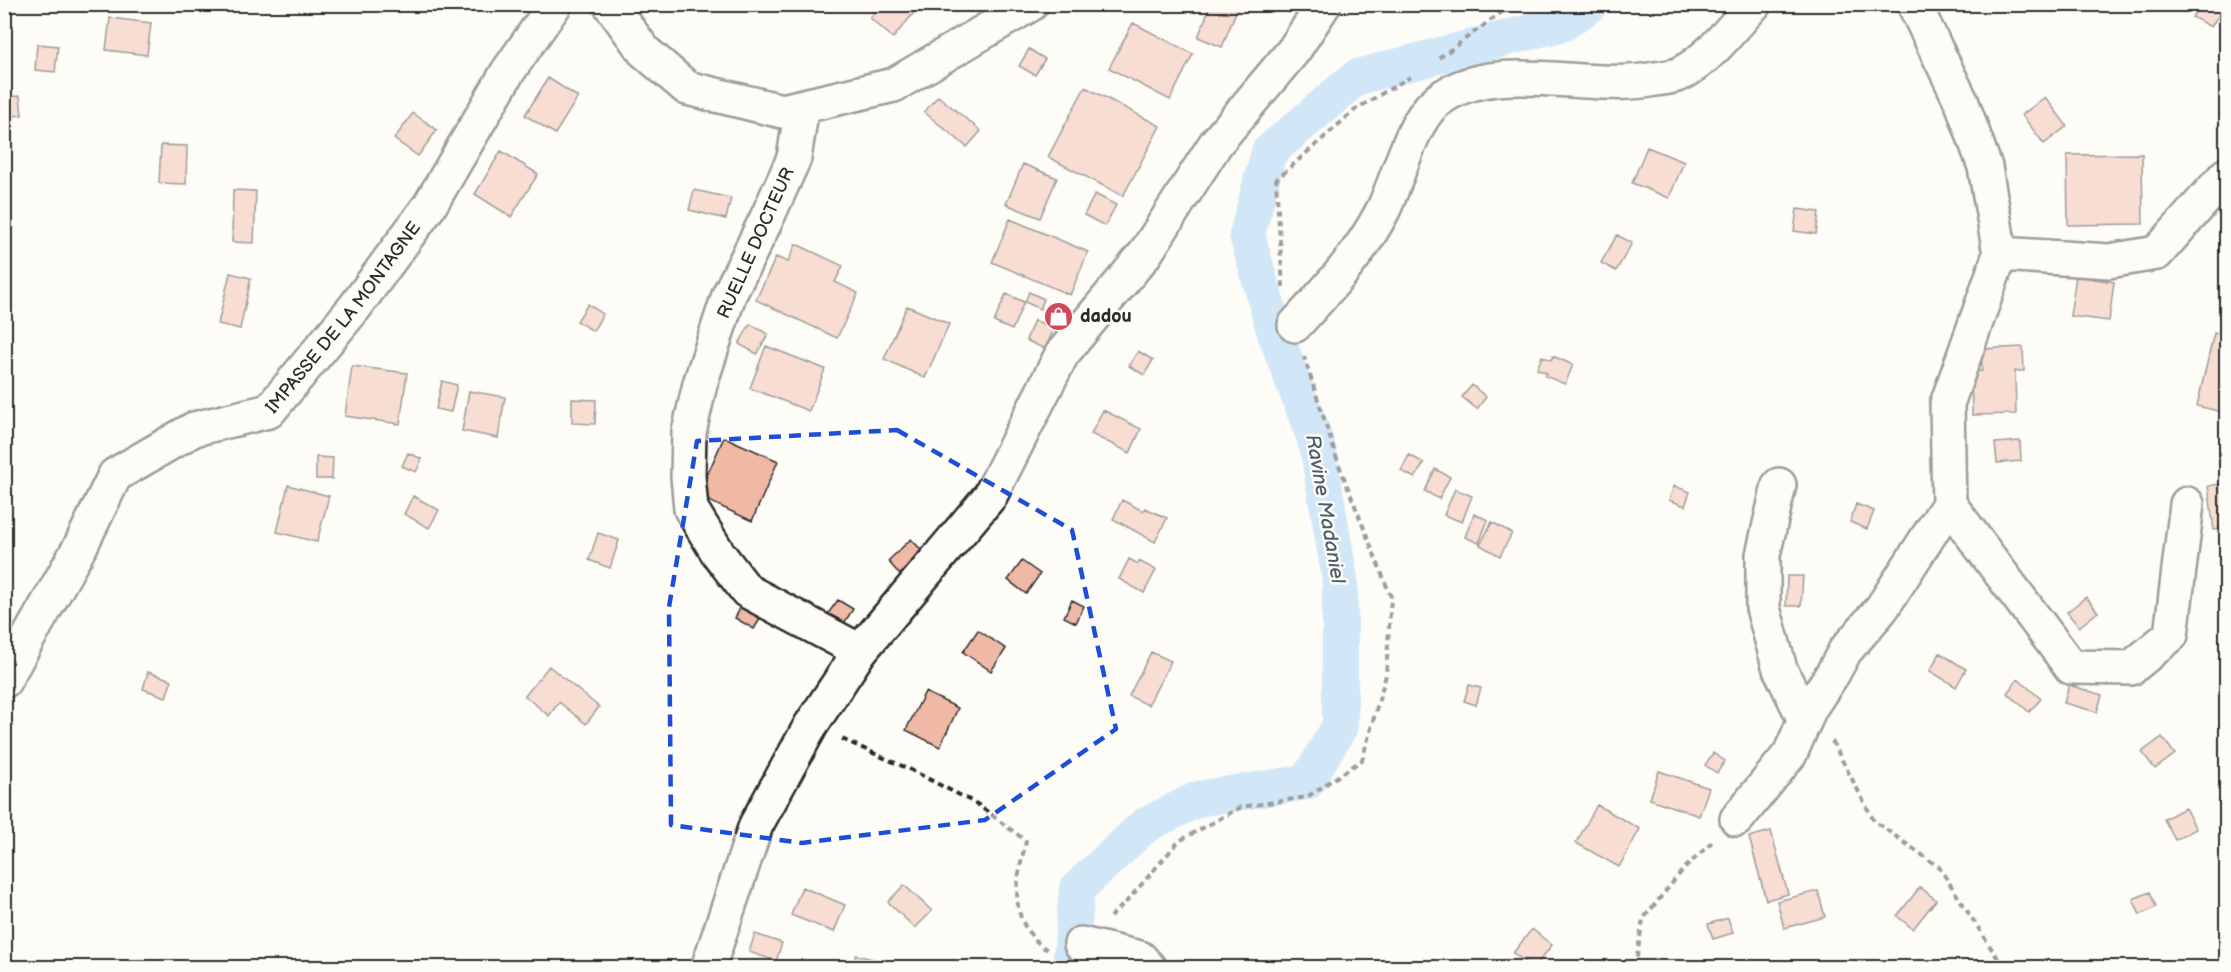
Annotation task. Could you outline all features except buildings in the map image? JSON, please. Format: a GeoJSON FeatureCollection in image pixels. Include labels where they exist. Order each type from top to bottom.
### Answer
{"type":"FeatureCollection","features":[{"type":"Feature","properties":{"kind":"street","name":"IMPASSE DE LA MONTAGNE"},"geometry":{"type":"LineString","coordinates":[[4,681],[81,545],[115,475],[194,429],[269,411],[355,307],[430,205],[507,73],[555,4]]}},
{"type":"Feature","properties":{"kind":"street"},"geometry":{"type":"LineString","coordinates":[[610,4],[644,51],[687,88],[782,111],[894,85],[1031,4]]}},
{"type":"Feature","properties":{"kind":"street"},"geometry":{"type":"LineString","coordinates":[[1294,326],[1346,270],[1383,210],[1421,122],[1436,101],[1468,83],[1494,80],[1555,77],[1597,82],[1637,83],[1679,74],[1702,60],[1754,4]]}},
{"type":"Feature","properties":{"kind":"street"},"geometry":{"type":"LineString","coordinates":[[1737,819],[1790,754],[1807,714],[1845,651],[1882,609],[1949,504],[1947,404],[2000,254],[1985,167],[1962,103],[1914,4]]}},
{"type":"Feature","properties":{"kind":"street"},"geometry":{"type":"LineString","coordinates":[[708,968],[756,825],[811,726],[860,651],[990,496],[1062,354],[1144,254],[1216,143],[1294,50],[1316,7]]}},
{"type":"Feature","properties":{"kind":"street","name":"RUELLE DOCTEUR"},"geometry":{"type":"LineString","coordinates":[[802,106],[794,158],[729,295],[700,384],[689,432],[688,476],[691,509],[718,554],[747,591],[860,651]]}},
{"type":"Feature","properties":{"kind":"street"},"geometry":{"type":"LineString","coordinates":[[2000,254],[2109,261],[2157,253],[2226,175]]}},
{"type":"Feature","properties":{"kind":"street"},"geometry":{"type":"LineString","coordinates":[[1779,485],[1763,555],[1763,608],[1780,669],[1807,714]]}},
{"type":"Feature","properties":{"kind":"street"},"geometry":{"type":"LineString","coordinates":[[1949,504],[2071,667],[2131,668],[2171,635],[2187,504]]}},
{"type":"Feature","properties":{"kind":"street"},"geometry":{"type":"LineString","coordinates":[[1081,944],[1140,958],[1149,968]]}},
{"type":"Feature","properties":{"kind":"path"},"geometry":{"type":"LineString","coordinates":[[1430,64],[1514,4]]}},
{"type":"Feature","properties":{"kind":"path"},"geometry":{"type":"LineString","coordinates":[[1081,944],[1128,900],[1179,841],[1241,807],[1307,797],[1362,760],[1386,675],[1391,597],[1339,465],[1282,285],[1276,180],[1356,109],[1412,76]]}},
{"type":"Feature","properties":{"kind":"path"},"geometry":{"type":"LineString","coordinates":[[1807,714],[1839,752],[1874,821],[1939,867],[2004,968]]}},
{"type":"Feature","properties":{"kind":"path"},"geometry":{"type":"LineString","coordinates":[[811,726],[909,769],[977,804],[1026,841],[1016,885],[1021,921],[1048,951]]}},
{"type":"Feature","properties":{"kind":"path"},"geometry":{"type":"LineString","coordinates":[[1635,968],[1643,919],[1682,871],[1737,819]]}},
{"type":"Feature","properties":{"kind":"highlighted area"},"geometry":{"type":"Polygon","coordinates":[[[897,430],[1072,530],[1116,729],[985,820],[802,843],[671,825],[669,607],[697,441],[897,430]]]}},
{"type":"Feature","properties":{"kind":"waterway","name":"Ravine Madaniel"},"geometry":{"type":"LineString","coordinates":[[1070,968],[1077,889],[1144,826],[1198,799],[1307,782],[1340,726],[1340,579],[1317,445],[1275,333],[1247,235],[1269,152],[1357,77],[1564,23],[1590,4]]}},
{"type":"Feature","properties":{"kind":"place","name":"dadou"},"geometry":{"type":"Point","coordinates":[1059,316]}}]}
